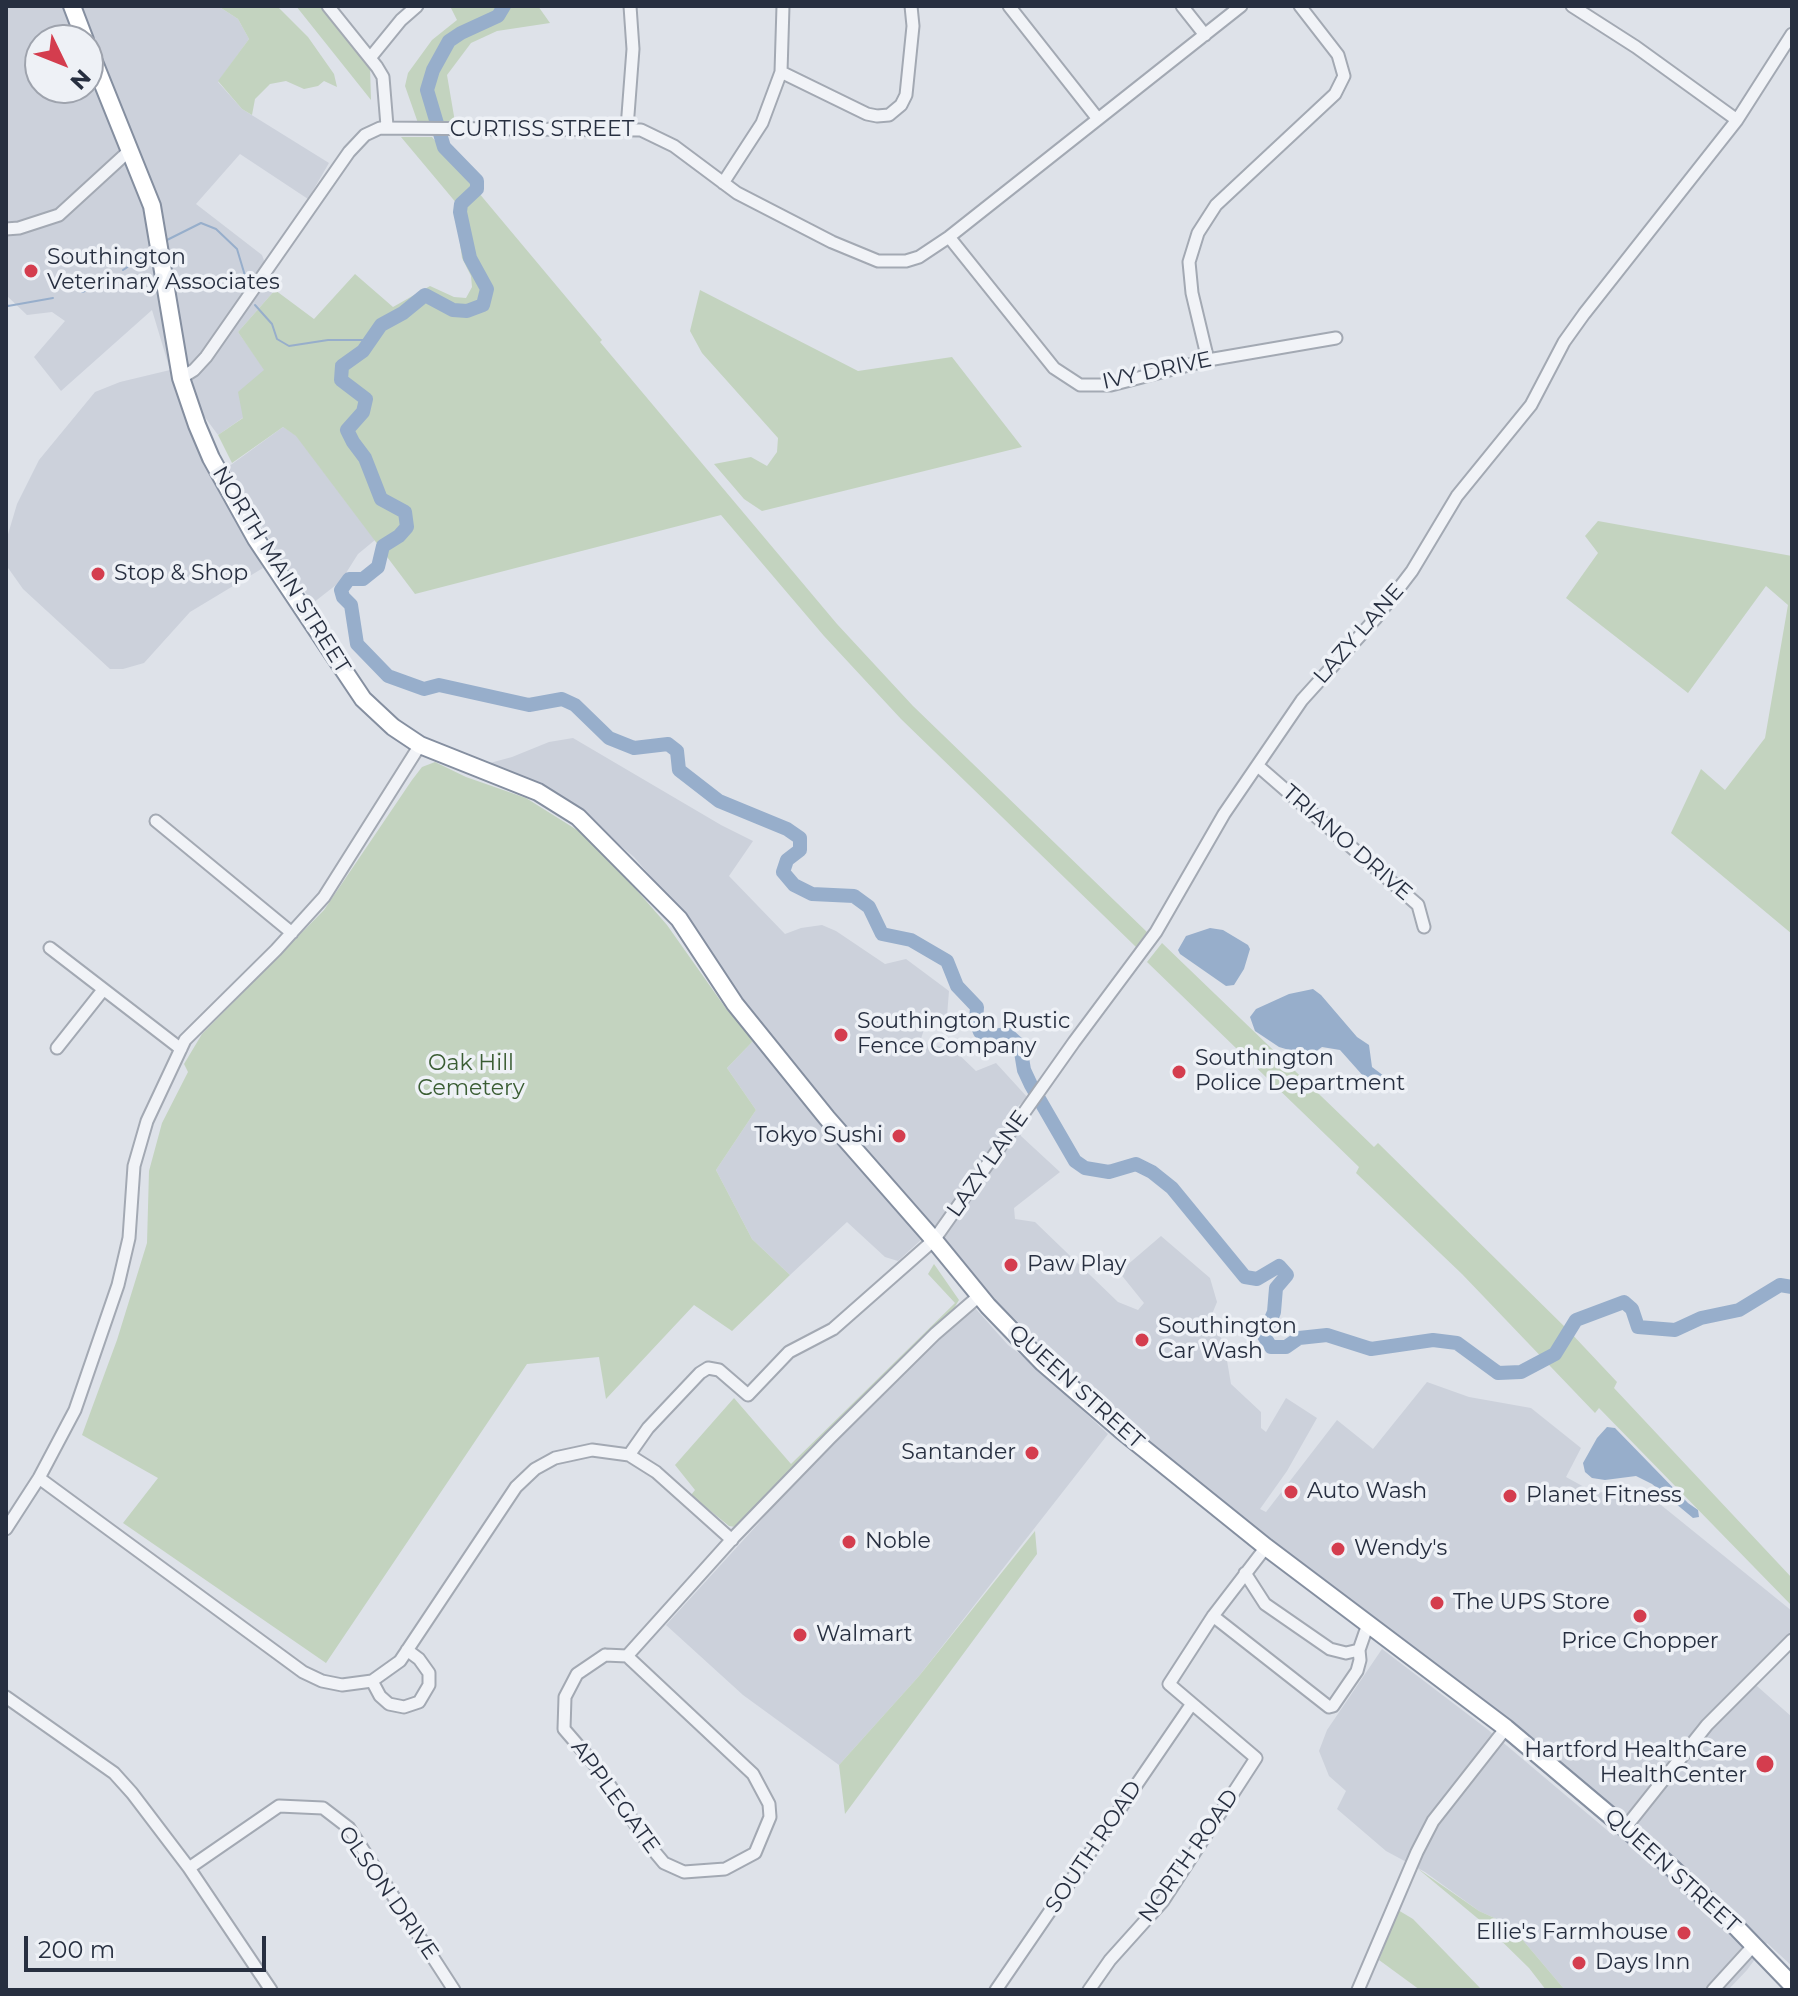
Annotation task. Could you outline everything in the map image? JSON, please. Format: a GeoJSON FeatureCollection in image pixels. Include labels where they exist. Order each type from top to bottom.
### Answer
{"type":"FeatureCollection","features":[{"type":"Feature","properties":{"kind":"highway","name":"NORTH MAIN STREET"},"geometry":{"type":"LineString","coordinates":[[104,86],[152,206],[181,378],[211,458],[301,609],[363,699],[393,727],[420,745]]}},
{"type":"Feature","properties":{"kind":"highway","name":"QUEEN STREET"},"geometry":{"type":"LineString","coordinates":[[420,745],[538,792],[578,817],[679,919],[735,1004],[827,1118],[979,1296],[1043,1363],[1266,1547],[1506,1728],[1625,1828],[1754,1945],[1792,1985]]}},
{"type":"Feature","properties":{"kind":"street"},"geometry":{"type":"LineString","coordinates":[[181,378],[206,357],[355,145],[365,135],[387,126],[383,77],[328,6]]}},
{"type":"Feature","properties":{"kind":"street"},"geometry":{"type":"LineString","coordinates":[[370,58],[401,20],[417,6]]}},
{"type":"Feature","properties":{"kind":"street"},"geometry":{"type":"LineString","coordinates":[[627,128],[633,49],[630,6]]}},
{"type":"Feature","properties":{"kind":"street"},"geometry":{"type":"LineString","coordinates":[[723,183],[762,123],[781,72],[783,6]]}},
{"type":"Feature","properties":{"kind":"street"},"geometry":{"type":"LineString","coordinates":[[781,72],[867,114],[889,115],[901,105],[906,95],[913,26],[911,6]]}},
{"type":"Feature","properties":{"kind":"street"},"geometry":{"type":"LineString","coordinates":[[1009,6],[1098,119]]}},
{"type":"Feature","properties":{"kind":"street"},"geometry":{"type":"LineString","coordinates":[[1182,6],[1205,35]]}},
{"type":"Feature","properties":{"kind":"street","name":"CURTISS STREET"},"geometry":{"type":"LineString","coordinates":[[387,126],[428,130],[641,130],[662,138],[759,205],[878,261],[898,262],[919,257],[949,237],[1241,6]]}},
{"type":"Feature","properties":{"kind":"street"},"geometry":{"type":"LineString","coordinates":[[1208,360],[1192,293],[1189,262],[1198,233],[1216,205],[1335,94],[1344,76],[1338,55],[1300,6]]}},
{"type":"Feature","properties":{"kind":"street"},"geometry":{"type":"LineString","coordinates":[[1572,6],[1636,47],[1737,120]]}},
{"type":"Feature","properties":{"kind":"street","name":"LAZY LANE"},"geometry":{"type":"LineString","coordinates":[[629,1455],[648,1428],[700,1373],[714,1367],[748,1395],[789,1352],[833,1329],[934,1240],[1156,932],[1224,814],[1302,700],[1376,618],[1412,571],[1457,496],[1531,405],[1564,342],[1737,120],[1792,34]]}},
{"type":"Feature","properties":{"kind":"street"},"geometry":{"type":"LineString","coordinates":[[6,229],[59,215],[130,150]]}},
{"type":"Feature","properties":{"kind":"street","name":"IVY DRIVE"},"geometry":{"type":"LineString","coordinates":[[949,237],[1054,368],[1080,385],[1111,385],[1208,360],[1336,338]]}},
{"type":"Feature","properties":{"kind":"street"},"geometry":{"type":"LineString","coordinates":[[6,1529],[39,1478],[75,1410],[118,1285],[129,1238],[134,1166],[147,1121],[185,1040],[324,897],[420,745]]}},
{"type":"Feature","properties":{"kind":"street","name":"TRIANO DRIVE"},"geometry":{"type":"LineString","coordinates":[[1258,766],[1418,905],[1424,927]]}},
{"type":"Feature","properties":{"kind":"street"},"geometry":{"type":"LineString","coordinates":[[156,821],[292,933]]}},
{"type":"Feature","properties":{"kind":"street"},"geometry":{"type":"LineString","coordinates":[[50,948],[181,1049]]}},
{"type":"Feature","properties":{"kind":"street"},"geometry":{"type":"LineString","coordinates":[[57,1048],[103,990]]}},
{"type":"Feature","properties":{"kind":"street"},"geometry":{"type":"LineString","coordinates":[[627,1656],[732,1540],[935,1334],[979,1296]]}},
{"type":"Feature","properties":{"kind":"street"},"geometry":{"type":"LineString","coordinates":[[39,1478],[303,1672],[322,1681],[342,1685],[372,1681],[392,1669],[507,1499],[524,1478],[555,1458],[604,1450],[629,1455],[656,1472],[732,1540]]}},
{"type":"Feature","properties":{"kind":"street"},"geometry":{"type":"LineString","coordinates":[[1191,1705],[1169,1684],[1213,1616],[1266,1547]]}},
{"type":"Feature","properties":{"kind":"street"},"geometry":{"type":"LineString","coordinates":[[1245,1573],[1265,1604],[1330,1649],[1346,1653],[1359,1650]]}},
{"type":"Feature","properties":{"kind":"street"},"geometry":{"type":"LineString","coordinates":[[1213,1616],[1329,1707],[1333,1706],[1357,1671],[1359,1650],[1368,1624]]}},
{"type":"Feature","properties":{"kind":"street"},"geometry":{"type":"LineString","coordinates":[[1625,1828],[1707,1725],[1792,1640]]}},
{"type":"Feature","properties":{"kind":"street"},"geometry":{"type":"LineString","coordinates":[[372,1681],[380,1696],[389,1704],[404,1707],[419,1702],[429,1685],[429,1673],[419,1659],[407,1650]]}},
{"type":"Feature","properties":{"kind":"street","name":"APPLEGATE"},"geometry":{"type":"LineString","coordinates":[[605,1655],[627,1656],[753,1774],[761,1787],[769,1804],[770,1817],[755,1853],[741,1863],[725,1869],[693,1872],[684,1872],[664,1863],[601,1772],[564,1729],[565,1697],[577,1674],[605,1655]]}},
{"type":"Feature","properties":{"kind":"street"},"geometry":{"type":"LineString","coordinates":[[6,1697],[114,1773],[189,1868],[271,1990]]}},
{"type":"Feature","properties":{"kind":"street","name":"NORTH ROAD"},"geometry":{"type":"LineString","coordinates":[[1089,1990],[1110,1960],[1163,1901],[1256,1758],[1191,1705]]}},
{"type":"Feature","properties":{"kind":"street","name":"SOUTH ROAD"},"geometry":{"type":"LineString","coordinates":[[996,1990],[1191,1705]]}},
{"type":"Feature","properties":{"kind":"street"},"geometry":{"type":"LineString","coordinates":[[1358,1990],[1433,1821],[1506,1728]]}},
{"type":"Feature","properties":{"kind":"street","name":"OLSON DRIVE"},"geometry":{"type":"LineString","coordinates":[[189,1868],[279,1806],[323,1808],[349,1828],[454,1990]]}},
{"type":"Feature","properties":{"kind":"street"},"geometry":{"type":"LineString","coordinates":[[1713,1990],[1754,1945]]}},
{"type":"Feature","properties":{"kind":"shaded area"},"geometry":{"type":"Polygon","coordinates":[[[6,6],[218,6],[238,19],[249,39],[218,82],[242,109],[329,163],[308,199],[240,154],[196,204],[262,255],[275,290],[238,332],[265,370],[244,417],[218,435],[173,374],[209,465],[263,568],[190,612],[144,663],[110,669],[23,589],[6,565],[6,541],[17,504],[39,460],[95,392],[120,382],[170,370],[152,310],[61,391],[34,357],[65,321],[52,312],[27,315],[6,295],[6,6]]]}},
{"type":"Feature","properties":{"kind":"shaded area"},"geometry":{"type":"Polygon","coordinates":[[[283,427],[297,436],[375,540],[358,554],[341,581],[313,603],[279,556],[228,467],[283,427]]]}},
{"type":"Feature","properties":{"kind":"shaded area"},"geometry":{"type":"Polygon","coordinates":[[[573,738],[753,841],[729,876],[785,934],[822,925],[885,964],[906,959],[949,991],[947,1016],[926,1023],[920,1042],[954,1050],[976,1071],[996,1063],[1028,1098],[1018,1106],[1021,1136],[1060,1172],[1014,1208],[1015,1219],[1035,1222],[1118,1302],[1138,1310],[1144,1303],[1119,1272],[1161,1236],[1210,1278],[1217,1302],[1210,1319],[1224,1343],[1231,1384],[1261,1412],[1261,1428],[1266,1432],[1286,1398],[1317,1418],[1287,1471],[1260,1509],[1266,1512],[1337,1420],[1373,1449],[1427,1382],[1469,1397],[1531,1408],[1581,1448],[1566,1477],[1595,1493],[1640,1488],[1792,1611],[1792,1630],[1749,1679],[1792,1717],[1792,1966],[1767,1943],[1728,1990],[1565,1990],[1510,1925],[1479,1911],[1425,1872],[1386,1851],[1337,1809],[1346,1791],[1329,1776],[1319,1751],[1327,1730],[1382,1649],[1487,1729],[1614,1836],[1625,1819],[1147,1444],[1001,1306],[769,1037],[740,1000],[687,919],[634,857],[584,815],[490,763],[549,742],[573,738]]]}},
{"type":"Feature","properties":{"kind":"shaded area"},"geometry":{"type":"Polygon","coordinates":[[[756,1038],[923,1238],[898,1261],[885,1257],[847,1222],[790,1275],[752,1239],[716,1170],[756,1110],[727,1068],[756,1038]]]}},
{"type":"Feature","properties":{"kind":"shaded area"},"geometry":{"type":"Polygon","coordinates":[[[975,1308],[1008,1345],[1033,1364],[1108,1434],[919,1676],[839,1765],[743,1695],[666,1625],[797,1477],[945,1332],[975,1308]]]}},
{"type":"Feature","properties":{"kind":"green space"},"geometry":{"type":"Polygon","coordinates":[[[218,6],[277,6],[308,37],[334,74],[337,87],[324,81],[318,86],[304,89],[286,81],[270,84],[255,99],[252,115],[242,109],[218,81],[249,39],[238,19],[218,6]]]}},
{"type":"Feature","properties":{"kind":"green space"},"geometry":{"type":"Polygon","coordinates":[[[296,6],[320,6],[370,66],[371,100],[296,6]]]}},
{"type":"Feature","properties":{"kind":"green space"},"geometry":{"type":"Polygon","coordinates":[[[450,6],[538,6],[550,23],[497,31],[471,43],[447,75],[455,122],[418,123],[405,86],[408,73],[432,40],[457,20],[450,6]]]}},
{"type":"Feature","properties":{"kind":"green space"},"geometry":{"type":"Polygon","coordinates":[[[401,137],[432,137],[837,624],[913,706],[1147,932],[1136,947],[901,719],[824,636],[721,515],[415,594],[296,436],[283,427],[232,463],[218,435],[243,418],[238,392],[264,370],[238,332],[275,290],[314,319],[355,274],[393,307],[430,286],[454,297],[466,298],[472,287],[471,276],[462,258],[458,228],[468,217],[401,137]]]}},
{"type":"Feature","properties":{"kind":"green space"},"geometry":{"type":"Polygon","coordinates":[[[700,290],[858,371],[952,357],[1022,447],[762,511],[744,499],[714,464],[751,457],[767,466],[777,452],[778,438],[702,353],[690,331],[700,290]]]}},
{"type":"Feature","properties":{"kind":"green space"},"geometry":{"type":"Polygon","coordinates":[[[1598,521],[1792,556],[1792,934],[1671,833],[1701,769],[1725,790],[1765,738],[1788,605],[1766,586],[1688,693],[1566,598],[1598,553],[1585,536],[1598,521]]]}},
{"type":"Feature","properties":{"kind":"green space","name":"Oak Hill Cemetery"},"geometry":{"type":"Polygon","coordinates":[[[435,762],[466,777],[526,798],[593,840],[667,925],[727,1010],[756,1038],[727,1068],[756,1110],[716,1170],[752,1239],[790,1275],[732,1331],[694,1305],[606,1399],[599,1357],[527,1364],[326,1663],[123,1523],[158,1478],[82,1435],[117,1340],[147,1243],[149,1171],[162,1123],[188,1072],[184,1064],[202,1034],[324,910],[412,780],[422,767],[435,762]]]}},
{"type":"Feature","properties":{"kind":"green space"},"geometry":{"type":"Polygon","coordinates":[[[1162,943],[1374,1147],[1378,1143],[1569,1331],[1617,1382],[1614,1388],[1792,1578],[1792,1606],[1599,1408],[1595,1413],[1462,1274],[1356,1173],[1359,1167],[1147,962],[1162,943]]]}},
{"type":"Feature","properties":{"kind":"green space"},"geometry":{"type":"Polygon","coordinates":[[[934,1264],[959,1300],[953,1310],[766,1501],[735,1527],[729,1526],[691,1495],[695,1490],[675,1465],[734,1398],[791,1464],[955,1303],[928,1274],[934,1264]]]}},
{"type":"Feature","properties":{"kind":"green space"},"geometry":{"type":"Polygon","coordinates":[[[1035,1531],[1037,1554],[845,1814],[839,1765],[919,1676],[1035,1531]]]}},
{"type":"Feature","properties":{"kind":"green space"},"geometry":{"type":"Polygon","coordinates":[[[1417,1868],[1479,1911],[1510,1925],[1565,1990],[1546,1990],[1529,1968],[1482,1922],[1417,1868]]]}},
{"type":"Feature","properties":{"kind":"green space"},"geometry":{"type":"Polygon","coordinates":[[[1398,1910],[1413,1919],[1482,1990],[1420,1990],[1379,1960],[1398,1910]]]}},
{"type":"Feature","properties":{"kind":"water"},"geometry":{"type":"Polygon","coordinates":[[[1210,928],[1223,930],[1250,949],[1244,969],[1234,985],[1226,986],[1178,950],[1186,936],[1210,928]]]}},
{"type":"Feature","properties":{"kind":"water"},"geometry":{"type":"Polygon","coordinates":[[[1313,989],[1357,1037],[1369,1045],[1372,1067],[1384,1076],[1382,1089],[1373,1087],[1340,1050],[1322,1047],[1306,1055],[1279,1047],[1255,1031],[1250,1017],[1256,1009],[1289,994],[1313,989]]]}},
{"type":"Feature","properties":{"kind":"water"},"geometry":{"type":"Polygon","coordinates":[[[1607,1427],[1615,1428],[1698,1510],[1699,1517],[1693,1518],[1652,1484],[1636,1476],[1605,1480],[1592,1478],[1585,1472],[1583,1463],[1607,1427]]]}},
{"type":"Feature","properties":{"kind":"waterway"},"geometry":{"type":"LineString","coordinates":[[504,6],[498,16],[449,41],[433,70],[427,90],[444,147],[477,181],[477,189],[461,204],[460,212],[470,258],[487,289],[483,305],[467,311],[453,310],[425,295],[403,313],[381,325],[363,351],[342,366],[341,380],[366,399],[363,412],[347,430],[365,458],[381,499],[405,512],[407,527],[383,546],[378,567],[363,579],[349,579],[341,590],[351,605],[357,644],[388,676],[424,689],[439,685],[529,705],[562,699],[575,705],[609,738],[634,748],[668,744],[677,751],[679,770],[719,801],[787,829],[800,838],[800,850],[787,860],[783,872],[794,885],[812,894],[854,896],[869,907],[882,934],[911,940],[947,961],[957,986],[977,1007],[976,1022],[980,1032],[987,1037],[1007,1034],[1020,1046],[1024,1070],[1031,1085],[1075,1161],[1085,1168],[1109,1172],[1136,1164],[1152,1172],[1172,1188],[1245,1277],[1257,1279],[1279,1266],[1287,1275],[1276,1288],[1274,1312],[1264,1336],[1271,1347],[1286,1347],[1299,1338],[1327,1335],[1371,1349],[1433,1340],[1457,1343],[1498,1373],[1521,1372],[1555,1354],[1576,1320],[1624,1302],[1632,1309],[1638,1327],[1675,1330],[1701,1318],[1739,1310],[1780,1285],[1792,1287]]}},
{"type":"Feature","properties":{"kind":"waterway"},"geometry":{"type":"LineString","coordinates":[[167,240],[201,223],[216,229],[237,249],[246,279]]}},
{"type":"Feature","properties":{"kind":"waterway"},"geometry":{"type":"LineString","coordinates":[[123,270],[152,251]]}},
{"type":"Feature","properties":{"kind":"waterway"},"geometry":{"type":"LineString","coordinates":[[6,303],[8,306],[53,298]]}},
{"type":"Feature","properties":{"kind":"waterway"},"geometry":{"type":"LineString","coordinates":[[255,305],[272,324],[277,339],[289,346],[328,340],[371,340]]}},
{"type":"Feature","properties":{"kind":"place","name":"Southington Veterinary Associates"},"geometry":{"type":"Point","coordinates":[31,271]}},
{"type":"Feature","properties":{"kind":"place","name":"Stop & Shop"},"geometry":{"type":"Point","coordinates":[98,574]}},
{"type":"Feature","properties":{"kind":"place","name":"Southington Rustic Fence Company"},"geometry":{"type":"Point","coordinates":[841,1035]}},
{"type":"Feature","properties":{"kind":"place","name":"Southington Police Department"},"geometry":{"type":"Point","coordinates":[1179,1072]}},
{"type":"Feature","properties":{"kind":"place","name":"Tokyo Sushi"},"geometry":{"type":"Point","coordinates":[899,1136]}},
{"type":"Feature","properties":{"kind":"place","name":"Paw Play"},"geometry":{"type":"Point","coordinates":[1011,1265]}},
{"type":"Feature","properties":{"kind":"place","name":"Southington Car Wash"},"geometry":{"type":"Point","coordinates":[1142,1340]}},
{"type":"Feature","properties":{"kind":"place","name":"Santander"},"geometry":{"type":"Point","coordinates":[1032,1453]}},
{"type":"Feature","properties":{"kind":"place","name":"Auto Wash"},"geometry":{"type":"Point","coordinates":[1291,1492]}},
{"type":"Feature","properties":{"kind":"place","name":"Planet Fitness"},"geometry":{"type":"Point","coordinates":[1510,1496]}},
{"type":"Feature","properties":{"kind":"place","name":"Noble"},"geometry":{"type":"Point","coordinates":[849,1542]}},
{"type":"Feature","properties":{"kind":"place","name":"Wendy's"},"geometry":{"type":"Point","coordinates":[1338,1549]}},
{"type":"Feature","properties":{"kind":"place","name":"The UPS Store"},"geometry":{"type":"Point","coordinates":[1437,1603]}},
{"type":"Feature","properties":{"kind":"place","name":"Price Chopper"},"geometry":{"type":"Point","coordinates":[1640,1616]}},
{"type":"Feature","properties":{"kind":"place","name":"Walmart"},"geometry":{"type":"Point","coordinates":[800,1635]}},
{"type":"Feature","properties":{"kind":"place","name":"Hartford HealthCare HealthCenter"},"geometry":{"type":"Point","coordinates":[1765,1764]}},
{"type":"Feature","properties":{"kind":"place","name":"Ellie's Farmhouse"},"geometry":{"type":"Point","coordinates":[1684,1933]}},
{"type":"Feature","properties":{"kind":"place","name":"Days Inn"},"geometry":{"type":"Point","coordinates":[1579,1963]}}]}
